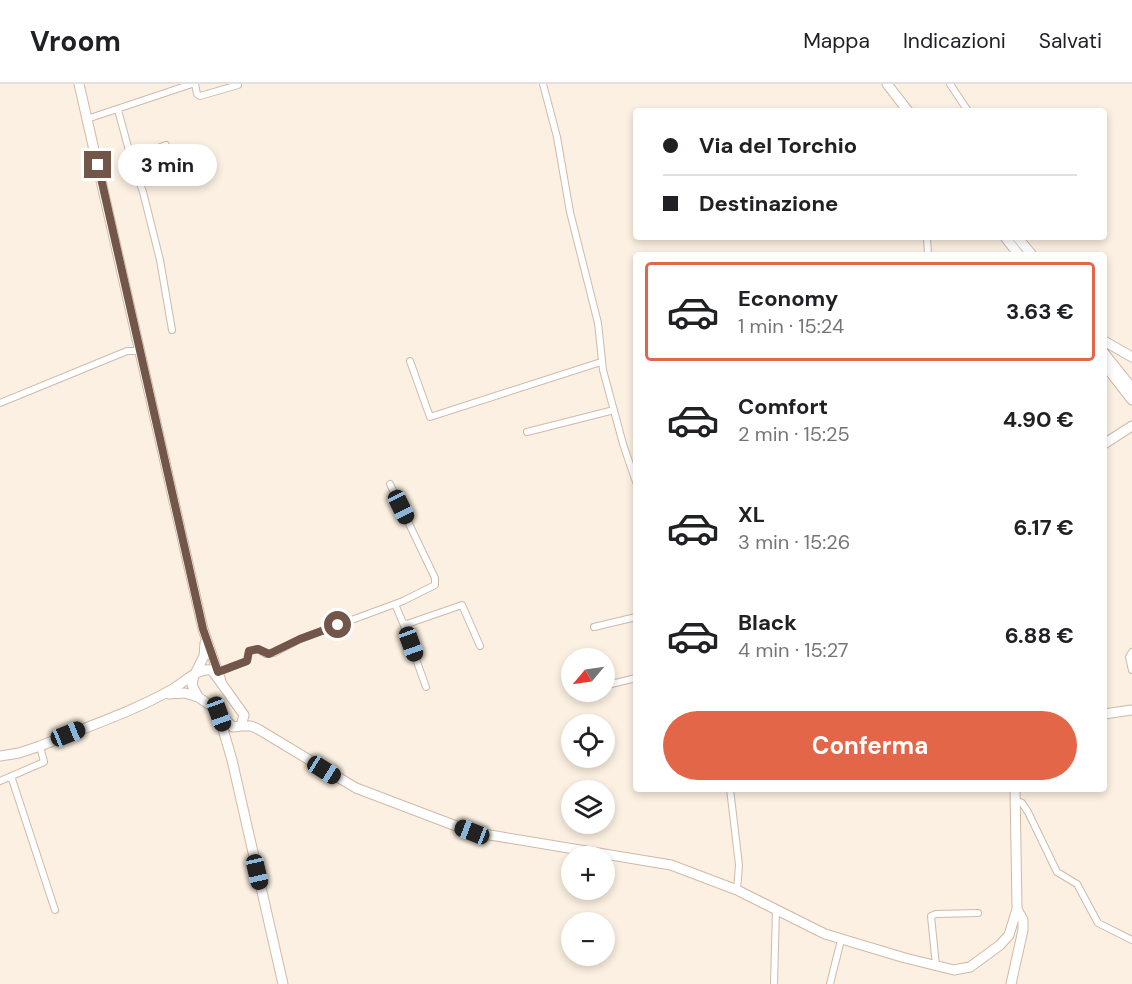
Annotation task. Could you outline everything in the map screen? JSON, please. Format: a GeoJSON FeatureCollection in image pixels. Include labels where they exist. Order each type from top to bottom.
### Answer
{"type":"FeatureCollection","features":[{"type":"Feature","properties":{"kind":"main road"},"geometry":{"type":"LineString","coordinates":[[79,84],[203,629],[219,676],[244,716],[232,740],[232,760]]}},
{"type":"Feature","properties":{"kind":"main road"},"geometry":{"type":"LineString","coordinates":[[886,84],[906,108]]}},
{"type":"Feature","properties":{"kind":"main road"},"geometry":{"type":"LineString","coordinates":[[894,84],[913,108]]}},
{"type":"Feature","properties":{"kind":"main road"},"geometry":{"type":"LineString","coordinates":[[1007,240],[1017,252]]}},
{"type":"Feature","properties":{"kind":"main road"},"geometry":{"type":"LineString","coordinates":[[1018,240],[1028,252]]}},
{"type":"Feature","properties":{"kind":"main road"},"geometry":{"type":"LineString","coordinates":[[1107,343],[1132,357]]}},
{"type":"Feature","properties":{"kind":"main road"},"geometry":{"type":"LineString","coordinates":[[1107,357],[1132,388]]}},
{"type":"Feature","properties":{"kind":"main road"},"geometry":{"type":"LineString","coordinates":[[1107,368],[1132,400]]}},
{"type":"Feature","properties":{"kind":"main road"},"geometry":{"type":"LineString","coordinates":[[1107,374],[1132,405]]}},
{"type":"Feature","properties":{"kind":"main road"},"geometry":{"type":"LineString","coordinates":[[1107,442],[1131,428]]}},
{"type":"Feature","properties":{"kind":"main road"},"geometry":{"type":"LineString","coordinates":[[1107,447],[1131,428]]}},
{"type":"Feature","properties":{"kind":"main road"},"geometry":{"type":"LineString","coordinates":[[198,697],[192,684],[205,652],[203,629]]}},
{"type":"Feature","properties":{"kind":"main road"},"geometry":{"type":"LineString","coordinates":[[0,756],[40,746],[163,694],[196,673],[211,670],[219,676]]}},
{"type":"Feature","properties":{"kind":"main road"},"geometry":{"type":"LineString","coordinates":[[163,694],[185,693],[207,701],[229,725],[251,726],[356,788],[472,832],[671,865],[737,890],[841,940],[959,970],[985,958],[1009,935],[1017,909],[1015,792]]}},
{"type":"Feature","properties":{"kind":"main road"},"geometry":{"type":"LineString","coordinates":[[237,704],[269,736]]}},
{"type":"Feature","properties":{"kind":"main road"},"geometry":{"type":"LineString","coordinates":[[1107,714],[1132,710]]}},
{"type":"Feature","properties":{"kind":"main road"},"geometry":{"type":"LineString","coordinates":[[219,714],[232,760],[283,984]]}},
{"type":"Feature","properties":{"kind":"main road"},"geometry":{"type":"LineString","coordinates":[[1011,984],[1023,930],[1023,920],[1017,909]]}},
{"type":"Feature","properties":{"kind":"street"},"geometry":{"type":"LineString","coordinates":[[87,119],[194,84],[200,96],[238,85]]}},
{"type":"Feature","properties":{"kind":"street"},"geometry":{"type":"LineString","coordinates":[[543,84],[557,137],[570,212],[598,323],[602,362],[633,472]]}},
{"type":"Feature","properties":{"kind":"street"},"geometry":{"type":"LineString","coordinates":[[950,84],[966,108]]}},
{"type":"Feature","properties":{"kind":"street"},"geometry":{"type":"LineString","coordinates":[[118,110],[130,158],[143,192],[160,260],[172,330]]}},
{"type":"Feature","properties":{"kind":"street"},"geometry":{"type":"LineString","coordinates":[[130,158],[166,145]]}},
{"type":"Feature","properties":{"kind":"street"},"geometry":{"type":"LineString","coordinates":[[0,403],[127,351],[140,351]]}},
{"type":"Feature","properties":{"kind":"street"},"geometry":{"type":"LineString","coordinates":[[410,361],[430,417],[602,362]]}},
{"type":"Feature","properties":{"kind":"street"},"geometry":{"type":"LineString","coordinates":[[527,432],[614,410]]}},
{"type":"Feature","properties":{"kind":"street"},"geometry":{"type":"LineString","coordinates":[[219,676],[247,661],[249,651],[258,649],[266,654],[274,653],[300,639],[395,604],[435,585],[435,578],[390,483]]}},
{"type":"Feature","properties":{"kind":"street"},"geometry":{"type":"LineString","coordinates":[[395,604],[426,687]]}},
{"type":"Feature","properties":{"kind":"street"},"geometry":{"type":"LineString","coordinates":[[403,623],[407,624],[462,606],[480,646]]}},
{"type":"Feature","properties":{"kind":"street"},"geometry":{"type":"LineString","coordinates":[[594,627],[633,618]]}},
{"type":"Feature","properties":{"kind":"street"},"geometry":{"type":"LineString","coordinates":[[1132,652],[1129,657],[1132,670]]}},
{"type":"Feature","properties":{"kind":"street"},"geometry":{"type":"LineString","coordinates":[[615,683],[633,679]]}},
{"type":"Feature","properties":{"kind":"street"},"geometry":{"type":"LineString","coordinates":[[0,781],[44,762],[40,746]]}},
{"type":"Feature","properties":{"kind":"street"},"geometry":{"type":"LineString","coordinates":[[11,776],[56,910]]}},
{"type":"Feature","properties":{"kind":"street"},"geometry":{"type":"LineString","coordinates":[[730,792],[739,865],[737,890]]}},
{"type":"Feature","properties":{"kind":"street"},"geometry":{"type":"LineString","coordinates":[[1015,800],[1022,803],[1028,812],[1057,872],[1077,884],[1098,923],[1132,940]]}},
{"type":"Feature","properties":{"kind":"street"},"geometry":{"type":"LineString","coordinates":[[774,984],[776,909]]}},
{"type":"Feature","properties":{"kind":"street"},"geometry":{"type":"LineString","coordinates":[[936,966],[931,916],[978,913]]}},
{"type":"Feature","properties":{"kind":"street"},"geometry":{"type":"LineString","coordinates":[[830,984],[841,940]]}},
{"type":"Feature","properties":{"kind":"route"},"geometry":{"type":"LineString","coordinates":[[98,165],[203,629],[218,672],[247,661],[249,651],[258,649],[266,654],[274,653],[300,639],[338,625]]}}]}
